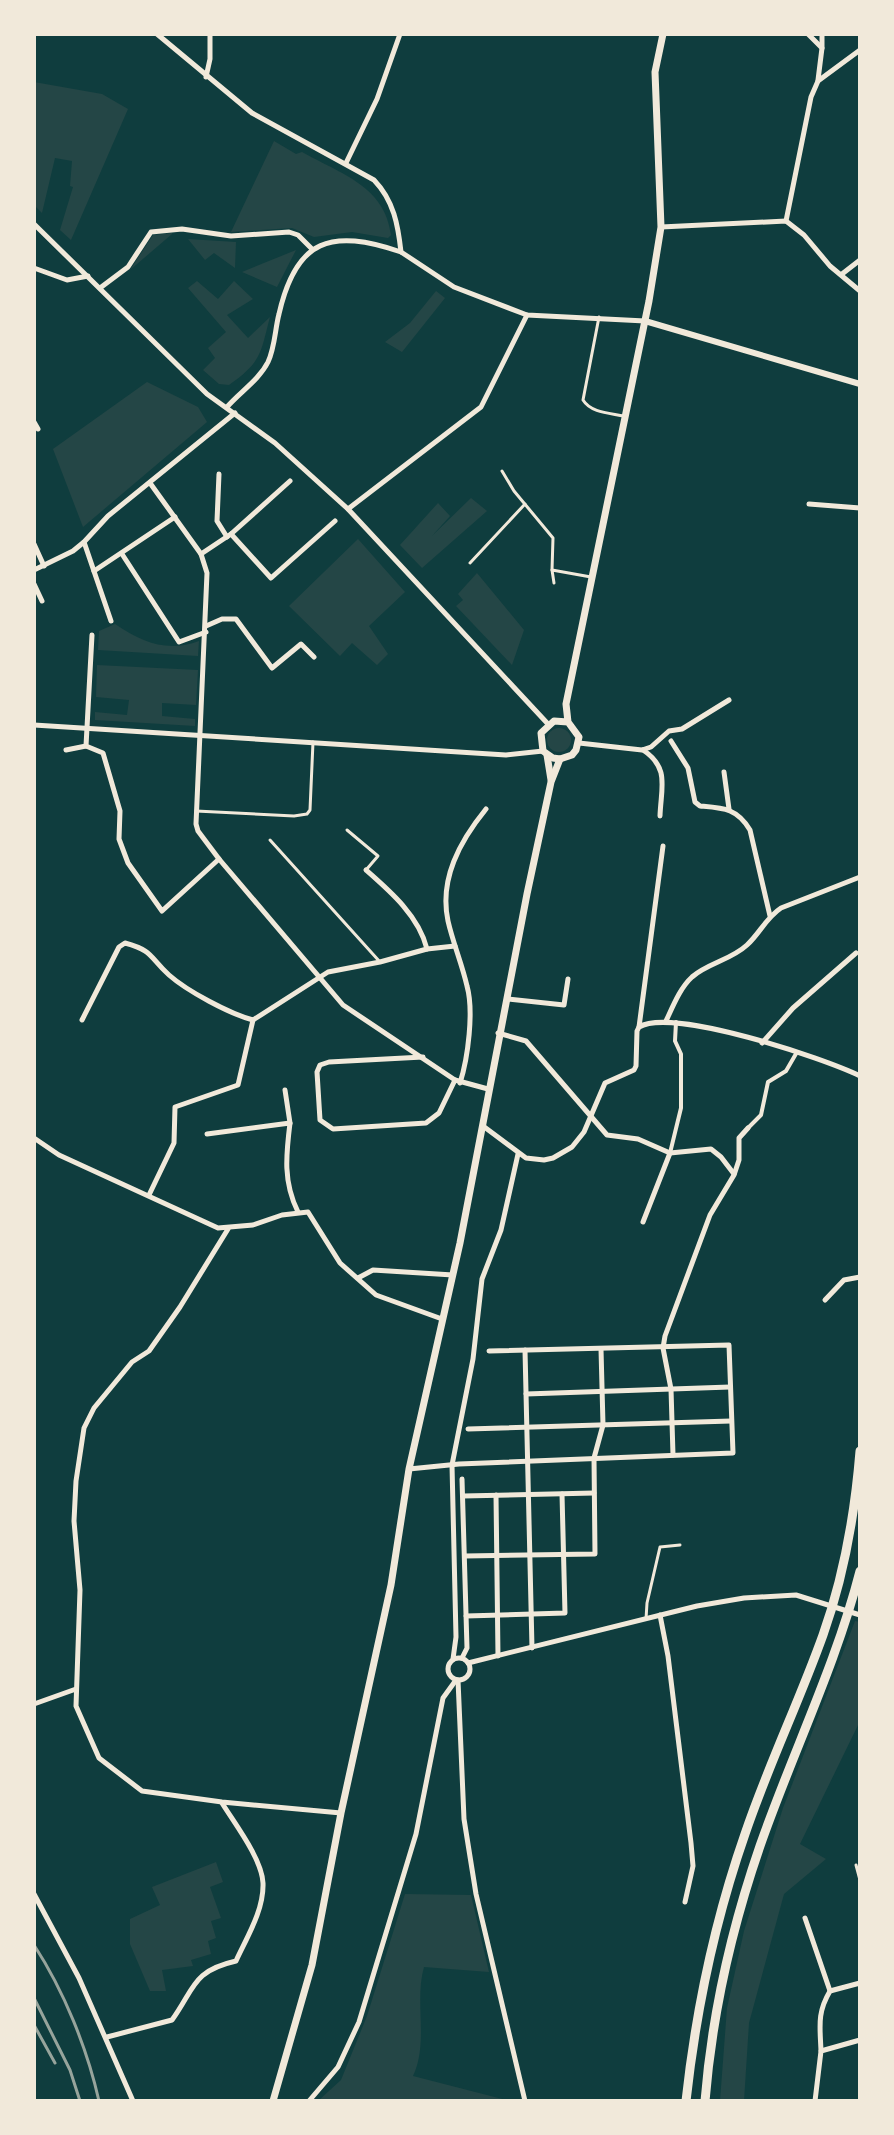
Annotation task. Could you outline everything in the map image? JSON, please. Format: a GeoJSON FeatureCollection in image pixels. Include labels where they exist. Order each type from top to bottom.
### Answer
{"type":"FeatureCollection","features":[{"type":"Feature","properties":{"kind":"highway"},"geometry":{"type":"LineString","coordinates":[[686,2101],[706,1973],[725,1896],[745,1832],[823,1635],[838,1585],[857,1490],[860,1451]]}},
{"type":"Feature","properties":{"kind":"highway"},"geometry":{"type":"LineString","coordinates":[[705,2101],[719,2005],[742,1900],[839,1640],[860,1571]]}},
{"type":"Feature","properties":{"kind":"main road"},"geometry":{"type":"LineString","coordinates":[[545,753],[560,759],[572,755],[579,743],[576,730],[568,722],[566,704],[645,321],[661,227],[655,72],[663,34]]}},
{"type":"Feature","properties":{"kind":"main road"},"geometry":{"type":"LineString","coordinates":[[551,782],[539,739],[566,704]]}},
{"type":"Feature","properties":{"kind":"main road"},"geometry":{"type":"LineString","coordinates":[[551,722],[568,722]]}},
{"type":"Feature","properties":{"kind":"main road"},"geometry":{"type":"LineString","coordinates":[[273,2101],[312,1965],[341,1813],[391,1585],[409,1469],[483,1126],[498,1033],[551,782],[560,759]]}},
{"type":"Feature","properties":{"kind":"street"},"geometry":{"type":"LineString","coordinates":[[157,34],[206,77],[261,118],[374,180],[392,204],[401,252]]}},
{"type":"Feature","properties":{"kind":"street"},"geometry":{"type":"LineString","coordinates":[[206,77],[210,34]]}},
{"type":"Feature","properties":{"kind":"street"},"geometry":{"type":"LineString","coordinates":[[346,163],[377,99],[400,34]]}},
{"type":"Feature","properties":{"kind":"street"},"geometry":{"type":"LineString","coordinates":[[808,34],[822,48]]}},
{"type":"Feature","properties":{"kind":"street"},"geometry":{"type":"LineString","coordinates":[[786,221],[811,97],[818,81],[822,34]]}},
{"type":"Feature","properties":{"kind":"street"},"geometry":{"type":"LineString","coordinates":[[818,81],[860,50]]}},
{"type":"Feature","properties":{"kind":"street"},"geometry":{"type":"LineString","coordinates":[[661,227],[786,221],[860,291]]}},
{"type":"Feature","properties":{"kind":"street"},"geometry":{"type":"LineString","coordinates":[[34,224],[207,394],[287,452],[348,509],[551,722]]}},
{"type":"Feature","properties":{"kind":"street"},"geometry":{"type":"LineString","coordinates":[[100,288],[128,267],[151,232],[182,229],[231,236],[289,232],[298,235],[312,249]]}},
{"type":"Feature","properties":{"kind":"street"},"geometry":{"type":"LineString","coordinates":[[227,407],[267,364],[290,277],[302,257],[328,243],[357,240],[401,252],[454,287],[527,315],[645,321],[860,384]]}},
{"type":"Feature","properties":{"kind":"street"},"geometry":{"type":"LineString","coordinates":[[841,274],[860,260]]}},
{"type":"Feature","properties":{"kind":"street"},"geometry":{"type":"LineString","coordinates":[[34,268],[67,280],[88,276]]}},
{"type":"Feature","properties":{"kind":"street"},"geometry":{"type":"LineString","coordinates":[[348,509],[481,407],[527,315]]}},
{"type":"Feature","properties":{"kind":"street"},"geometry":{"type":"LineString","coordinates":[[34,570],[84,542],[108,516],[235,413]]}},
{"type":"Feature","properties":{"kind":"street"},"geometry":{"type":"LineString","coordinates":[[34,422],[38,429]]}},
{"type":"Feature","properties":{"kind":"street"},"geometry":{"type":"LineString","coordinates":[[219,474],[217,521],[271,578],[335,521]]}},
{"type":"Feature","properties":{"kind":"street"},"geometry":{"type":"LineString","coordinates":[[201,554],[229,535],[290,481]]}},
{"type":"Feature","properties":{"kind":"street"},"geometry":{"type":"LineString","coordinates":[[150,483],[201,554],[207,573],[196,811],[198,831],[343,1005],[458,1082],[488,1089]]}},
{"type":"Feature","properties":{"kind":"street"},"geometry":{"type":"LineString","coordinates":[[809,504],[860,508]]}},
{"type":"Feature","properties":{"kind":"street"},"geometry":{"type":"LineString","coordinates":[[94,571],[175,517]]}},
{"type":"Feature","properties":{"kind":"street"},"geometry":{"type":"LineString","coordinates":[[84,542],[111,621]]}},
{"type":"Feature","properties":{"kind":"street"},"geometry":{"type":"LineString","coordinates":[[34,544],[44,566]]}},
{"type":"Feature","properties":{"kind":"street"},"geometry":{"type":"LineString","coordinates":[[122,554],[179,642],[222,619],[236,619],[272,668],[301,644],[314,657]]}},
{"type":"Feature","properties":{"kind":"street"},"geometry":{"type":"LineString","coordinates":[[34,584],[42,601]]}},
{"type":"Feature","properties":{"kind":"street"},"geometry":{"type":"LineString","coordinates":[[86,746],[92,635]]}},
{"type":"Feature","properties":{"kind":"street"},"geometry":{"type":"LineString","coordinates":[[579,743],[642,750],[651,747],[669,731],[682,729],[729,700]]}},
{"type":"Feature","properties":{"kind":"street"},"geometry":{"type":"LineString","coordinates":[[34,725],[506,755],[545,753]]}},
{"type":"Feature","properties":{"kind":"street"},"geometry":{"type":"LineString","coordinates":[[671,741],[688,768],[695,802],[700,806],[729,809],[743,818],[750,830],[770,916]]}},
{"type":"Feature","properties":{"kind":"street"},"geometry":{"type":"LineString","coordinates":[[66,750],[86,746],[103,753],[120,811],[119,839],[128,863],[162,911],[219,859]]}},
{"type":"Feature","properties":{"kind":"street"},"geometry":{"type":"LineString","coordinates":[[642,750],[657,760],[662,769],[660,816]]}},
{"type":"Feature","properties":{"kind":"street"},"geometry":{"type":"LineString","coordinates":[[724,772],[729,809]]}},
{"type":"Feature","properties":{"kind":"street"},"geometry":{"type":"LineString","coordinates":[[424,1057],[320,1065],[317,1072],[320,1120],[323,1125],[333,1129],[426,1123],[439,1113],[458,1082],[465,1067],[470,1009],[468,988],[448,922],[446,892],[453,861],[466,836],[486,809]]}},
{"type":"Feature","properties":{"kind":"street"},"geometry":{"type":"LineString","coordinates":[[483,1126],[518,1154],[544,1160],[562,1154],[578,1140],[605,1083],[629,1073],[636,1066],[663,846]]}},
{"type":"Feature","properties":{"kind":"street"},"geometry":{"type":"LineString","coordinates":[[366,870],[394,894],[424,936],[427,949]]}},
{"type":"Feature","properties":{"kind":"street"},"geometry":{"type":"LineString","coordinates":[[666,1021],[692,978],[734,957],[770,916],[781,908],[860,877]]}},
{"type":"Feature","properties":{"kind":"street"},"geometry":{"type":"LineString","coordinates":[[82,1020],[119,947],[125,943],[144,948],[171,977],[235,1015],[253,1020]]}},
{"type":"Feature","properties":{"kind":"street"},"geometry":{"type":"LineString","coordinates":[[149,1195],[174,1143],[175,1107],[238,1085],[253,1020],[328,972],[427,949],[455,946]]}},
{"type":"Feature","properties":{"kind":"street"},"geometry":{"type":"LineString","coordinates":[[762,1043],[793,1008],[856,953]]}},
{"type":"Feature","properties":{"kind":"street"},"geometry":{"type":"LineString","coordinates":[[506,999],[564,1005],[568,979]]}},
{"type":"Feature","properties":{"kind":"street"},"geometry":{"type":"LineString","coordinates":[[639,1027],[650,1022],[676,1022],[797,1052],[860,1076]]}},
{"type":"Feature","properties":{"kind":"street"},"geometry":{"type":"LineString","coordinates":[[643,1222],[670,1153],[681,1108],[681,1054],[675,1041],[676,1022]]}},
{"type":"Feature","properties":{"kind":"street"},"geometry":{"type":"LineString","coordinates":[[498,1033],[526,1041],[607,1135],[638,1139],[670,1153],[711,1149],[734,1175]]}},
{"type":"Feature","properties":{"kind":"street"},"geometry":{"type":"LineString","coordinates":[[673,1455],[671,1389],[663,1348],[681,1289],[710,1215],[734,1175],[739,1160],[739,1138],[761,1115],[768,1082],[786,1071],[797,1052]]}},
{"type":"Feature","properties":{"kind":"street"},"geometry":{"type":"LineString","coordinates":[[285,1090],[290,1123],[285,1165],[290,1196],[298,1212]]}},
{"type":"Feature","properties":{"kind":"street"},"geometry":{"type":"LineString","coordinates":[[207,1134],[290,1123]]}},
{"type":"Feature","properties":{"kind":"street"},"geometry":{"type":"LineString","coordinates":[[34,1138],[59,1155],[218,1228],[253,1225],[308,1212],[340,1263],[376,1295],[442,1319]]}},
{"type":"Feature","properties":{"kind":"street"},"geometry":{"type":"LineString","coordinates":[[518,1154],[504,1220],[482,1279],[473,1359],[452,1465],[456,1637],[453,1659],[447,1671],[457,1680],[464,1819],[476,1894],[525,2101]]}},
{"type":"Feature","properties":{"kind":"street"},"geometry":{"type":"LineString","coordinates":[[228,1229],[149,1351],[132,1362],[94,1408],[84,1428],[74,1521],[80,1590],[76,1706],[99,1758],[142,1791],[341,1813]]}},
{"type":"Feature","properties":{"kind":"street"},"geometry":{"type":"LineString","coordinates":[[358,1278],[373,1270],[453,1275]]}},
{"type":"Feature","properties":{"kind":"street"},"geometry":{"type":"LineString","coordinates":[[825,1300],[844,1280],[860,1277]]}},
{"type":"Feature","properties":{"kind":"street"},"geometry":{"type":"LineString","coordinates":[[409,1469],[733,1453],[729,1345],[489,1351]]}},
{"type":"Feature","properties":{"kind":"street"},"geometry":{"type":"LineString","coordinates":[[465,1556],[595,1554],[594,1458],[603,1425],[601,1349]]}},
{"type":"Feature","properties":{"kind":"street"},"geometry":{"type":"LineString","coordinates":[[525,1350],[532,1648]]}},
{"type":"Feature","properties":{"kind":"street"},"geometry":{"type":"LineString","coordinates":[[526,1394],[730,1387]]}},
{"type":"Feature","properties":{"kind":"street"},"geometry":{"type":"LineString","coordinates":[[468,1429],[731,1421]]}},
{"type":"Feature","properties":{"kind":"street"},"geometry":{"type":"LineString","coordinates":[[462,1479],[467,1648],[462,1658]]}},
{"type":"Feature","properties":{"kind":"street"},"geometry":{"type":"LineString","coordinates":[[463,1496],[594,1493]]}},
{"type":"Feature","properties":{"kind":"street"},"geometry":{"type":"LineString","coordinates":[[466,1616],[565,1613],[562,1494]]}},
{"type":"Feature","properties":{"kind":"street"},"geometry":{"type":"LineString","coordinates":[[496,1495],[498,1656]]}},
{"type":"Feature","properties":{"kind":"street"},"geometry":{"type":"LineString","coordinates":[[468,1663],[660,1615],[716,1603],[778,1595],[796,1595],[860,1615]]}},
{"type":"Feature","properties":{"kind":"street"},"geometry":{"type":"LineString","coordinates":[[660,1615],[670,1670],[691,1843],[693,1866],[685,1902]]}},
{"type":"Feature","properties":{"kind":"street"},"geometry":{"type":"LineString","coordinates":[[453,1659],[462,1658],[468,1663]]}},
{"type":"Feature","properties":{"kind":"street"},"geometry":{"type":"LineString","coordinates":[[309,2101],[338,2067],[359,2022],[416,1834],[443,1698],[448,1688],[468,1675],[468,1663]]}},
{"type":"Feature","properties":{"kind":"street"},"geometry":{"type":"LineString","coordinates":[[34,1704],[76,1689]]}},
{"type":"Feature","properties":{"kind":"street"},"geometry":{"type":"LineString","coordinates":[[107,2037],[172,2020],[183,2005],[190,1987],[212,1966],[236,1961],[258,1915],[263,1882],[253,1855],[222,1802]]}},
{"type":"Feature","properties":{"kind":"street"},"geometry":{"type":"LineString","coordinates":[[34,1894],[107,2037],[133,2101]]}},
{"type":"Feature","properties":{"kind":"street"},"geometry":{"type":"LineString","coordinates":[[805,1918],[830,1991],[819,2013],[821,2051],[815,2101]]}},
{"type":"Feature","properties":{"kind":"street"},"geometry":{"type":"LineString","coordinates":[[830,1991],[860,1983]]}},
{"type":"Feature","properties":{"kind":"street"},"geometry":{"type":"LineString","coordinates":[[821,2051],[860,2040]]}},
{"type":"Feature","properties":{"kind":"lane"},"geometry":{"type":"LineString","coordinates":[[599,317],[583,400],[594,410],[624,416]]}},
{"type":"Feature","properties":{"kind":"lane"},"geometry":{"type":"LineString","coordinates":[[502,471],[553,538],[554,583]]}},
{"type":"Feature","properties":{"kind":"lane"},"geometry":{"type":"LineString","coordinates":[[470,563],[525,504]]}},
{"type":"Feature","properties":{"kind":"lane"},"geometry":{"type":"LineString","coordinates":[[552,570],[591,577]]}},
{"type":"Feature","properties":{"kind":"lane"},"geometry":{"type":"LineString","coordinates":[[196,811],[307,814],[310,810],[313,742]]}},
{"type":"Feature","properties":{"kind":"lane"},"geometry":{"type":"LineString","coordinates":[[347,830],[378,856],[366,870]]}},
{"type":"Feature","properties":{"kind":"lane"},"geometry":{"type":"LineString","coordinates":[[270,840],[380,962]]}},
{"type":"Feature","properties":{"kind":"lane"},"geometry":{"type":"LineString","coordinates":[[646,1619],[660,1547],[680,1545]]}},
{"type":"Feature","properties":{"kind":"lane"},"geometry":{"type":"LineString","coordinates":[[856,1865],[860,1880]]}},
{"type":"Feature","properties":{"kind":"shaded area"},"geometry":{"type":"Polygon","coordinates":[[[34,82],[102,94],[128,109],[71,240],[60,230],[73,187],[70,186],[72,161],[55,158],[42,213],[34,205],[34,82]]]}},
{"type":"Feature","properties":{"kind":"shaded area"},"geometry":{"type":"Polygon","coordinates":[[[274,141],[296,154],[302,152],[359,183],[380,204],[391,235],[388,238],[352,232],[314,237],[292,228],[231,232],[274,141]]]}},
{"type":"Feature","properties":{"kind":"shaded area"},"geometry":{"type":"Polygon","coordinates":[[[172,234],[130,270],[153,235],[172,234]]]}},
{"type":"Feature","properties":{"kind":"shaded area"},"geometry":{"type":"Polygon","coordinates":[[[188,239],[236,242],[235,268],[214,253],[205,260],[188,239]]]}},
{"type":"Feature","properties":{"kind":"shaded area"},"geometry":{"type":"Polygon","coordinates":[[[296,250],[277,287],[242,272],[296,250]]]}},
{"type":"Feature","properties":{"kind":"shaded area"},"geometry":{"type":"Polygon","coordinates":[[[197,281],[218,299],[234,281],[253,299],[227,315],[248,338],[270,317],[254,363],[229,385],[219,384],[203,370],[215,358],[208,348],[226,332],[188,288],[197,281]]]}},
{"type":"Feature","properties":{"kind":"shaded area"},"geometry":{"type":"Polygon","coordinates":[[[436,291],[445,298],[402,352],[385,342],[410,323],[436,291]]]}},
{"type":"Feature","properties":{"kind":"shaded area"},"geometry":{"type":"Polygon","coordinates":[[[147,382],[198,407],[207,422],[83,527],[53,449],[147,382]]]}},
{"type":"Feature","properties":{"kind":"shaded area"},"geometry":{"type":"Polygon","coordinates":[[[471,498],[487,511],[422,568],[400,545],[438,503],[450,516],[432,536],[471,498]]]}},
{"type":"Feature","properties":{"kind":"shaded area"},"geometry":{"type":"Polygon","coordinates":[[[358,539],[405,592],[369,626],[388,654],[377,665],[352,643],[340,656],[289,606],[358,539]]]}},
{"type":"Feature","properties":{"kind":"shaded area"},"geometry":{"type":"Polygon","coordinates":[[[477,573],[524,630],[512,665],[456,606],[463,600],[458,594],[477,573]]]}},
{"type":"Feature","properties":{"kind":"shaded area"},"geometry":{"type":"Polygon","coordinates":[[[115,624],[155,644],[176,646],[199,641],[198,656],[98,650],[99,631],[115,624]]]}},
{"type":"Feature","properties":{"kind":"shaded area"},"geometry":{"type":"Polygon","coordinates":[[[97,665],[198,670],[196,705],[162,703],[162,716],[195,719],[195,726],[95,720],[95,712],[127,715],[129,700],[96,697],[97,665]]]}},
{"type":"Feature","properties":{"kind":"shaded area"},"geometry":{"type":"Polygon","coordinates":[[[559,728],[567,732],[571,740],[567,748],[559,752],[551,748],[547,740],[551,732],[559,728]]]}},
{"type":"Feature","properties":{"kind":"shaded area"},"geometry":{"type":"Polygon","coordinates":[[[855,1621],[860,1622],[860,1721],[800,1844],[826,1859],[784,1894],[749,2023],[744,2101],[720,2101],[727,2008],[744,1931],[783,1808],[855,1621]]]}},
{"type":"Feature","properties":{"kind":"shaded area"},"geometry":{"type":"Polygon","coordinates":[[[216,1862],[223,1882],[210,1887],[221,1918],[211,1921],[216,1938],[208,1941],[211,1954],[191,1960],[193,1966],[162,1970],[166,1991],[150,1991],[130,1944],[130,1919],[160,1905],[152,1887],[216,1862]]]}},
{"type":"Feature","properties":{"kind":"shaded area"},"geometry":{"type":"Polygon","coordinates":[[[405,1894],[471,1895],[489,1972],[424,1967],[420,1994],[420,2050],[413,2076],[510,2101],[318,2101],[341,2080],[367,2016],[405,1894]]]}},
{"type":"Feature","properties":{"kind":"railway"},"geometry":{"type":"LineString","coordinates":[[34,1945],[73,2020],[99,2101]]}},
{"type":"Feature","properties":{"kind":"railway"},"geometry":{"type":"LineString","coordinates":[[34,1998],[70,2070],[80,2101]]}},
{"type":"Feature","properties":{"kind":"railway"},"geometry":{"type":"LineString","coordinates":[[34,2025],[55,2063]]}}]}
